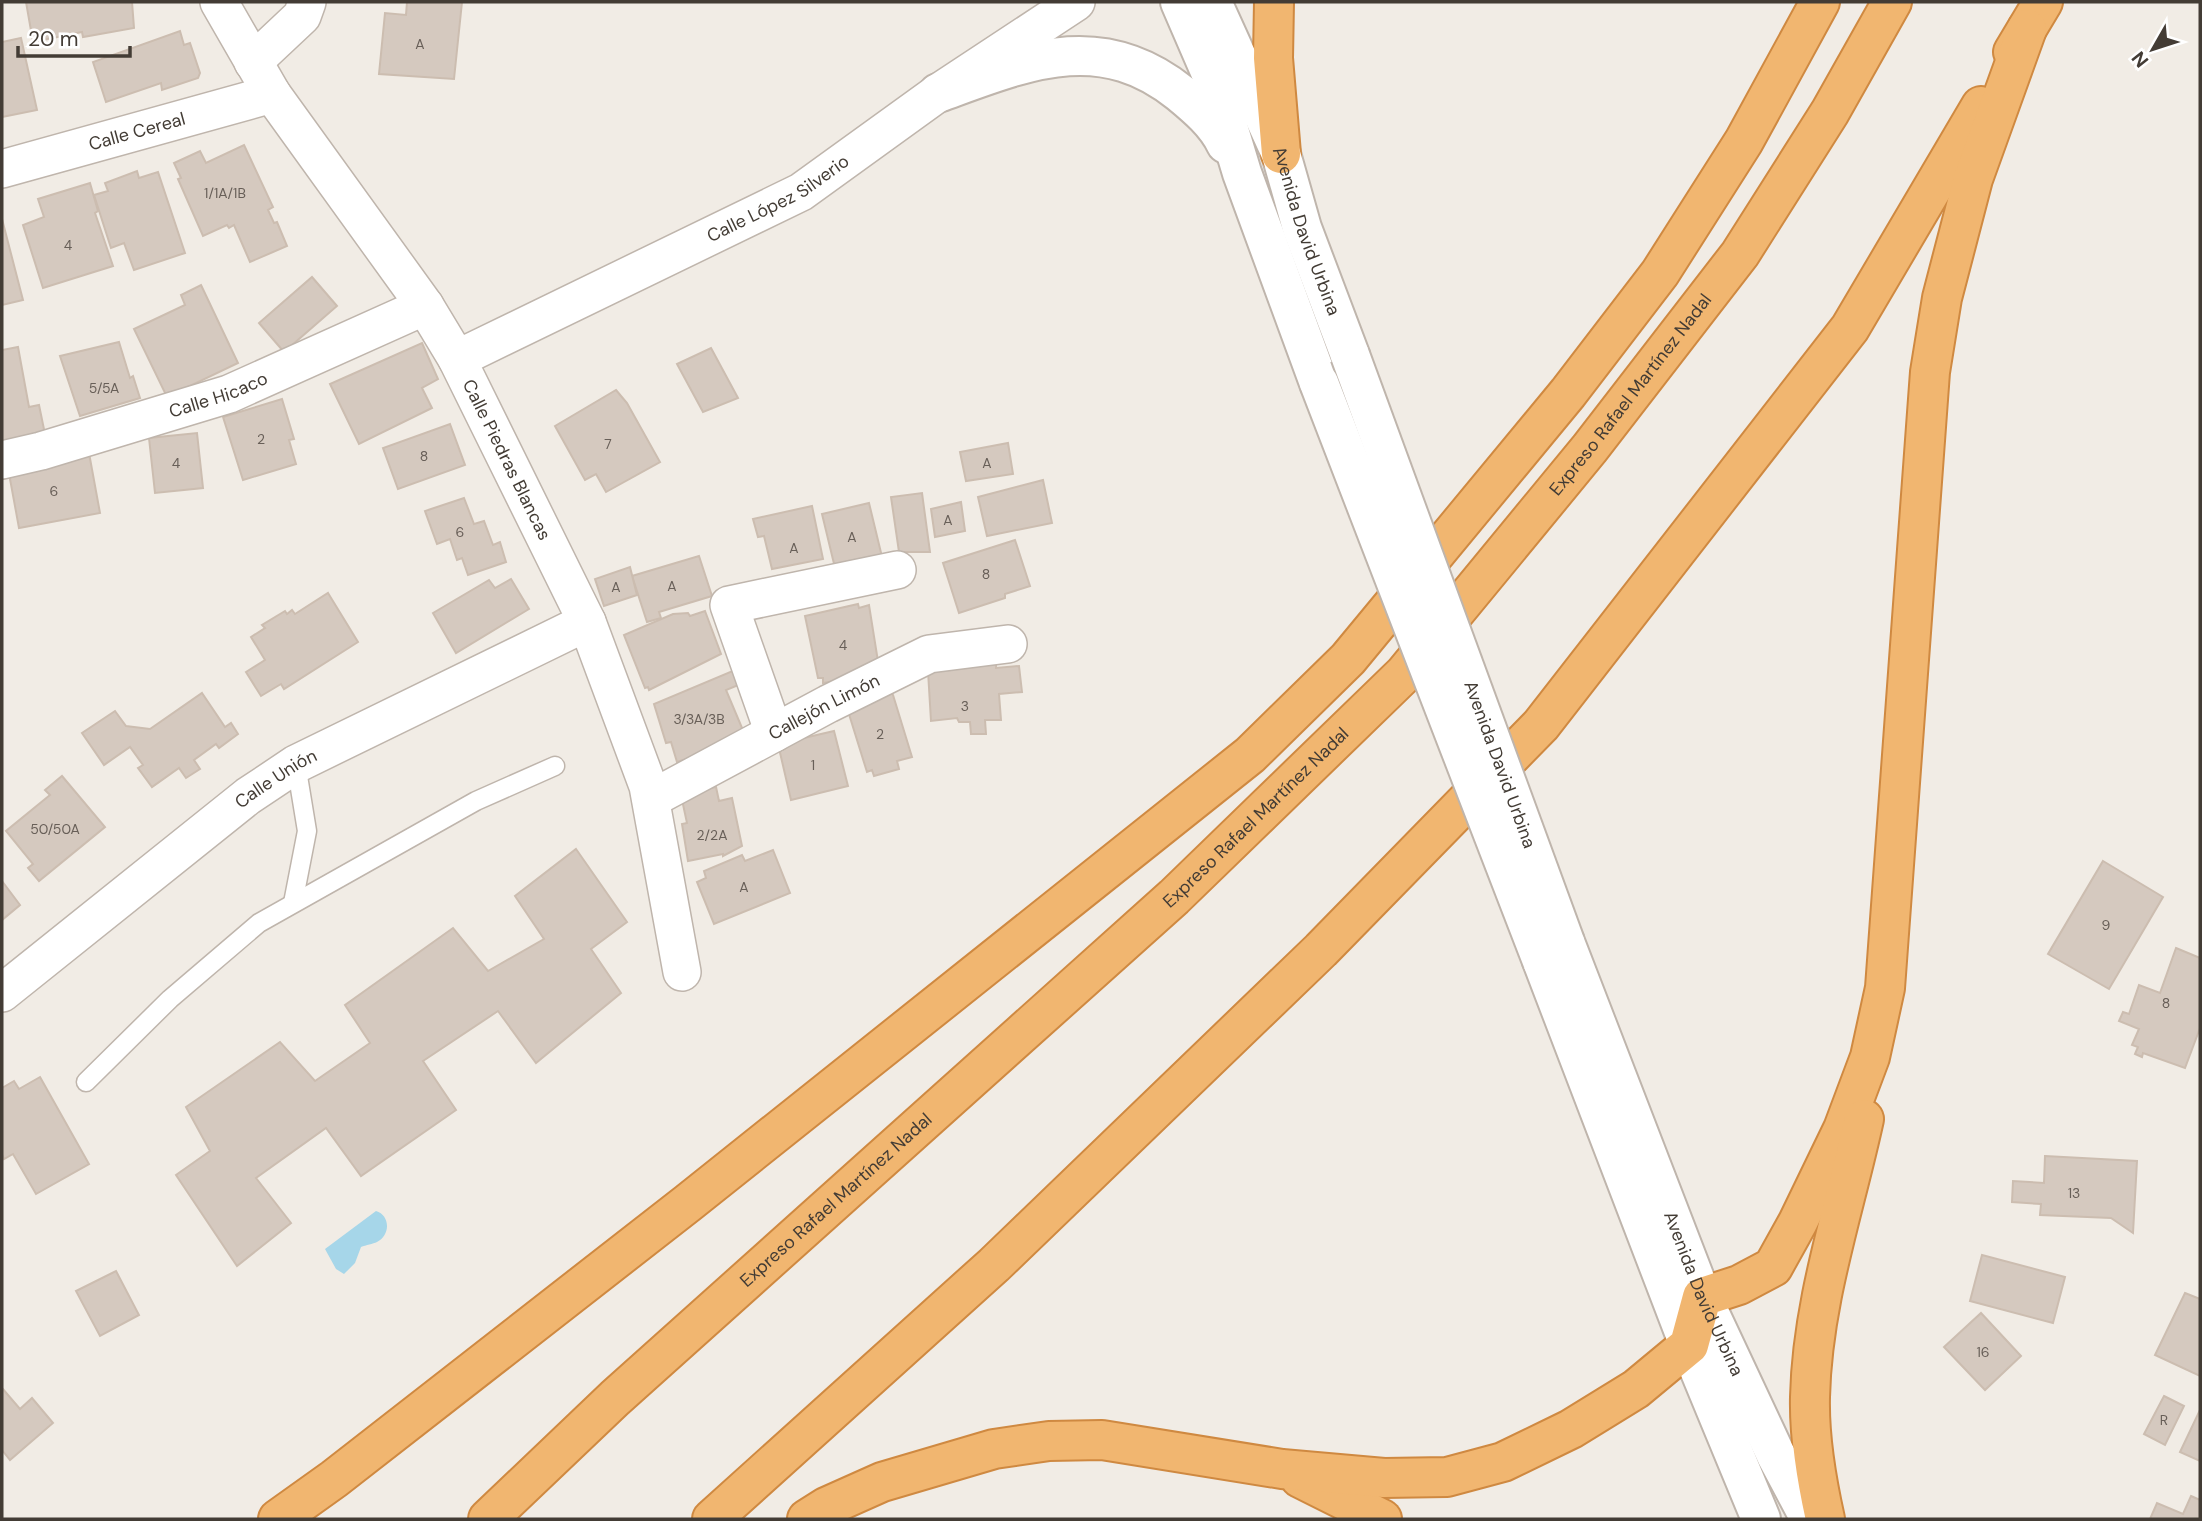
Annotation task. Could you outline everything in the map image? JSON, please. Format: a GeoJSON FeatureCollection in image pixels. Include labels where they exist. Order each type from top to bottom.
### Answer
{"type":"FeatureCollection","features":[{"type":"Feature","properties":{"kind":"highway"},"geometry":{"type":"LineString","coordinates":[[1274,2],[1273,58],[1281,155]]}},
{"type":"Feature","properties":{"kind":"highway"},"geometry":{"type":"LineString","coordinates":[[278,1519],[334,1479],[667,1220],[1250,755],[1348,659],[1569,393],[1660,273],[1744,141],[1820,2]]}},
{"type":"Feature","properties":{"kind":"highway","name":"Expreso Rafael Martínez Nadal"},"geometry":{"type":"LineString","coordinates":[[488,1519],[615,1398],[1174,897],[1404,674],[1590,448],[1740,254],[1829,112],[1892,2]]}},
{"type":"Feature","properties":{"kind":"highway"},"geometry":{"type":"LineString","coordinates":[[807,1519],[826,1507],[882,1482],[983,1451],[1049,1441],[1102,1440],[1282,1469],[1384,1478],[1447,1477],[1503,1462],[1572,1429],[1614,1402],[1655,1374],[1689,1345],[1702,1297],[1739,1285],[1773,1267],[1843,1129],[1870,1057],[1885,988],[1930,372],[1942,298],[1973,179],[2035,15]]}},
{"type":"Feature","properties":{"kind":"highway"},"geometry":{"type":"LineString","coordinates":[[712,1519],[994,1265],[1321,950],[1541,724],[1850,328],[2035,15]]}},
{"type":"Feature","properties":{"kind":"highway"},"geometry":{"type":"LineString","coordinates":[[1825,1519],[1814,1469],[1810,1398],[1812,1373],[1818,1312],[1867,1106],[1870,1057]]}},
{"type":"Feature","properties":{"kind":"highway"},"geometry":{"type":"LineString","coordinates":[[1282,1469],[1382,1519]]}},
{"type":"Feature","properties":{"kind":"street","name":"Calle Piedras Blancas"},"geometry":{"type":"LineString","coordinates":[[219,2],[272,94],[425,306],[457,359],[587,622],[648,786],[682,972]]}},
{"type":"Feature","properties":{"kind":"street"},"geometry":{"type":"LineString","coordinates":[[253,62],[302,16],[307,2]]}},
{"type":"Feature","properties":{"kind":"street"},"geometry":{"type":"LineString","coordinates":[[938,93],[1036,2]]}},
{"type":"Feature","properties":{"kind":"street","name":"Calle López Silverio"},"geometry":{"type":"LineString","coordinates":[[457,359],[801,192],[938,93],[1076,2]]}},
{"type":"Feature","properties":{"kind":"street","name":"Avenida David Urbina"},"geometry":{"type":"LineString","coordinates":[[1180,2],[1215,83],[1242,173],[1320,383],[1553,951],[1702,1297],[1776,1455],[1811,1519]]}},
{"type":"Feature","properties":{"kind":"street","name":"Avenida David Urbina"},"geometry":{"type":"LineString","coordinates":[[1212,2],[1281,155],[1302,228],[1350,355],[1689,1345],[1761,1519]]}},
{"type":"Feature","properties":{"kind":"street"},"geometry":{"type":"LineString","coordinates":[[938,93],[1018,64],[1062,55],[1132,63],[1165,81],[1199,108],[1224,139],[1242,173]]}},
{"type":"Feature","properties":{"kind":"street","name":"Calle Cereal"},"geometry":{"type":"LineString","coordinates":[[2,169],[272,94]]}},
{"type":"Feature","properties":{"kind":"street","name":"Calle Hicaco"},"geometry":{"type":"LineString","coordinates":[[2,460],[41,451],[229,394],[425,306]]}},
{"type":"Feature","properties":{"kind":"street"},"geometry":{"type":"LineString","coordinates":[[774,733],[729,605],[897,570]]}},
{"type":"Feature","properties":{"kind":"street","name":"Calle Unión"},"geometry":{"type":"LineString","coordinates":[[2,993],[248,796],[296,764],[587,622]]}},
{"type":"Feature","properties":{"kind":"street","name":"Callejón Limón"},"geometry":{"type":"LineString","coordinates":[[651,799],[929,654],[1009,644]]}},
{"type":"Feature","properties":{"kind":"lane"},"geometry":{"type":"LineString","coordinates":[[293,903],[307,831],[296,764]]}},
{"type":"Feature","properties":{"kind":"lane"},"geometry":{"type":"LineString","coordinates":[[86,1082],[180,991],[259,923],[475,801],[555,766]]}},
{"type":"Feature","properties":{"kind":"water"},"geometry":{"type":"Polygon","coordinates":[[[376,1211],[381,1213],[386,1221],[385,1235],[377,1242],[361,1247],[355,1263],[344,1274],[336,1269],[325,1249],[376,1211]]]}},
{"type":"Feature","properties":{"kind":"building"},"geometry":{"type":"Polygon","coordinates":[[[26,2],[132,2],[134,28],[83,37],[82,32],[33,42],[26,2]]]}},
{"type":"Feature","properties":{"kind":"building"},"geometry":{"type":"Polygon","coordinates":[[[407,2],[462,2],[454,79],[379,74],[385,13],[406,15],[407,2]]]}},
{"type":"Feature","properties":{"kind":"building"},"geometry":{"type":"Polygon","coordinates":[[[180,31],[184,45],[190,43],[200,73],[198,78],[162,90],[161,83],[106,102],[93,62],[180,31]]]}},
{"type":"Feature","properties":{"kind":"building"},"geometry":{"type":"Polygon","coordinates":[[[21,38],[37,110],[2,117],[2,42],[21,38]]]}},
{"type":"Feature","properties":{"kind":"building"},"geometry":{"type":"Polygon","coordinates":[[[244,145],[273,207],[268,210],[274,223],[277,222],[287,246],[250,262],[234,225],[229,228],[227,225],[203,236],[178,179],[181,178],[174,163],[200,151],[206,163],[244,145]]]}},
{"type":"Feature","properties":{"kind":"building"},"geometry":{"type":"Polygon","coordinates":[[[137,171],[139,178],[158,172],[185,253],[134,270],[124,243],[111,248],[94,195],[108,191],[105,183],[137,171]]]}},
{"type":"Feature","properties":{"kind":"building"},"geometry":{"type":"Polygon","coordinates":[[[90,183],[98,211],[95,213],[113,266],[43,288],[23,225],[44,217],[38,199],[90,183]]]}},
{"type":"Feature","properties":{"kind":"building"},"geometry":{"type":"Polygon","coordinates":[[[2,219],[23,300],[2,305],[2,219]]]}},
{"type":"Feature","properties":{"kind":"building"},"geometry":{"type":"Polygon","coordinates":[[[312,277],[337,306],[284,352],[259,323],[312,277]]]}},
{"type":"Feature","properties":{"kind":"building"},"geometry":{"type":"Polygon","coordinates":[[[201,285],[238,363],[167,397],[134,329],[185,305],[181,295],[201,285]]]}},
{"type":"Feature","properties":{"kind":"building"},"geometry":{"type":"Polygon","coordinates":[[[119,342],[130,378],[133,376],[140,398],[80,416],[60,356],[119,342]]]}},
{"type":"Feature","properties":{"kind":"building"},"geometry":{"type":"Polygon","coordinates":[[[422,343],[438,379],[422,388],[432,408],[359,444],[330,384],[422,343]]]}},
{"type":"Feature","properties":{"kind":"building"},"geometry":{"type":"Polygon","coordinates":[[[18,347],[29,407],[39,405],[46,439],[2,453],[2,350],[18,347]]]}},
{"type":"Feature","properties":{"kind":"building"},"geometry":{"type":"Polygon","coordinates":[[[711,348],[738,398],[703,412],[677,364],[711,348]]]}},
{"type":"Feature","properties":{"kind":"building"},"geometry":{"type":"Polygon","coordinates":[[[616,390],[627,403],[660,462],[606,492],[596,474],[585,480],[555,426],[616,390]]]}},
{"type":"Feature","properties":{"kind":"building"},"geometry":{"type":"Polygon","coordinates":[[[282,399],[294,439],[289,440],[296,464],[243,480],[223,417],[282,399]]]}},
{"type":"Feature","properties":{"kind":"building"},"geometry":{"type":"Polygon","coordinates":[[[450,424],[465,465],[398,489],[383,448],[450,424]]]}},
{"type":"Feature","properties":{"kind":"building"},"geometry":{"type":"Polygon","coordinates":[[[197,433],[203,488],[155,493],[149,438],[197,433]]]}},
{"type":"Feature","properties":{"kind":"building"},"geometry":{"type":"Polygon","coordinates":[[[1008,443],[1013,474],[966,481],[960,452],[1008,443]]]}},
{"type":"Feature","properties":{"kind":"building"},"geometry":{"type":"Polygon","coordinates":[[[89,453],[100,513],[19,528],[8,468],[89,453]]]}},
{"type":"Feature","properties":{"kind":"building"},"geometry":{"type":"Polygon","coordinates":[[[1043,480],[1052,523],[987,536],[978,497],[1043,480]]]}},
{"type":"Feature","properties":{"kind":"building"},"geometry":{"type":"Polygon","coordinates":[[[922,493],[930,552],[899,552],[891,497],[922,493]]]}},
{"type":"Feature","properties":{"kind":"building"},"geometry":{"type":"Polygon","coordinates":[[[464,498],[474,524],[484,521],[493,545],[500,542],[506,562],[468,575],[462,558],[457,560],[450,539],[437,544],[425,511],[464,498]]]}},
{"type":"Feature","properties":{"kind":"building"},"geometry":{"type":"Polygon","coordinates":[[[961,502],[965,531],[935,537],[931,509],[961,502]]]}},
{"type":"Feature","properties":{"kind":"building"},"geometry":{"type":"Polygon","coordinates":[[[869,503],[883,561],[836,572],[822,514],[869,503]]]}},
{"type":"Feature","properties":{"kind":"building"},"geometry":{"type":"Polygon","coordinates":[[[812,506],[823,559],[772,569],[764,536],[758,537],[753,519],[812,506]]]}},
{"type":"Feature","properties":{"kind":"building"},"geometry":{"type":"Polygon","coordinates":[[[1015,540],[1030,586],[1005,594],[1005,598],[959,613],[943,563],[1015,540]]]}},
{"type":"Feature","properties":{"kind":"building"},"geometry":{"type":"Polygon","coordinates":[[[699,556],[712,596],[659,612],[661,618],[647,622],[632,576],[699,556]]]}},
{"type":"Feature","properties":{"kind":"building"},"geometry":{"type":"Polygon","coordinates":[[[630,567],[637,595],[604,606],[595,579],[630,567]]]}},
{"type":"Feature","properties":{"kind":"building"},"geometry":{"type":"Polygon","coordinates":[[[511,579],[529,609],[456,653],[433,613],[489,580],[495,588],[511,579]]]}},
{"type":"Feature","properties":{"kind":"building"},"geometry":{"type":"Polygon","coordinates":[[[328,593],[358,642],[284,689],[281,684],[261,696],[246,672],[265,660],[251,637],[265,628],[262,625],[285,611],[287,614],[292,610],[295,614],[328,593]]]}},
{"type":"Feature","properties":{"kind":"building"},"geometry":{"type":"Polygon","coordinates":[[[858,604],[859,608],[869,605],[880,674],[823,683],[823,678],[818,678],[805,616],[858,604]]]}},
{"type":"Feature","properties":{"kind":"building"},"geometry":{"type":"Polygon","coordinates":[[[705,611],[721,654],[649,690],[648,687],[645,688],[624,635],[673,614],[688,613],[690,616],[705,611]]]}},
{"type":"Feature","properties":{"kind":"building"},"geometry":{"type":"Polygon","coordinates":[[[996,659],[996,668],[1019,666],[1022,692],[999,694],[1001,720],[985,720],[986,734],[971,734],[970,722],[959,722],[957,718],[931,721],[928,671],[996,659]]]}},
{"type":"Feature","properties":{"kind":"building"},"geometry":{"type":"Polygon","coordinates":[[[735,670],[741,684],[726,690],[745,735],[677,762],[671,742],[666,743],[654,704],[735,670]]]}},
{"type":"Feature","properties":{"kind":"building"},"geometry":{"type":"Polygon","coordinates":[[[885,686],[893,695],[912,757],[897,761],[899,769],[874,776],[872,770],[867,772],[848,711],[885,686]]]}},
{"type":"Feature","properties":{"kind":"building"},"geometry":{"type":"Polygon","coordinates":[[[202,693],[225,727],[231,723],[238,734],[219,748],[216,744],[194,760],[200,769],[186,778],[179,768],[152,787],[138,768],[143,765],[130,747],[104,765],[82,733],[115,711],[126,726],[150,729],[202,693]]]}},
{"type":"Feature","properties":{"kind":"building"},"geometry":{"type":"Polygon","coordinates":[[[834,731],[848,786],[791,800],[778,744],[834,731]]]}},
{"type":"Feature","properties":{"kind":"building"},"geometry":{"type":"Polygon","coordinates":[[[62,776],[105,827],[39,881],[28,868],[33,864],[6,831],[50,795],[45,790],[62,776]]]}},
{"type":"Feature","properties":{"kind":"building"},"geometry":{"type":"Polygon","coordinates":[[[716,787],[719,801],[732,798],[742,846],[723,856],[688,861],[682,824],[687,823],[681,795],[716,787]]]}},
{"type":"Feature","properties":{"kind":"building"},"geometry":{"type":"Polygon","coordinates":[[[576,849],[627,922],[591,949],[621,993],[536,1063],[498,1011],[423,1061],[456,1110],[361,1176],[326,1128],[256,1178],[291,1223],[237,1266],[176,1175],[210,1151],[186,1107],[280,1042],[315,1081],[370,1043],[345,1005],[453,928],[488,971],[544,939],[515,896],[576,849]]]}},
{"type":"Feature","properties":{"kind":"building"},"geometry":{"type":"Polygon","coordinates":[[[773,850],[790,893],[714,924],[697,882],[706,878],[704,871],[742,855],[745,861],[773,850]]]}},
{"type":"Feature","properties":{"kind":"building"},"geometry":{"type":"Polygon","coordinates":[[[2103,861],[2163,897],[2109,989],[2048,954],[2103,861]]]}},
{"type":"Feature","properties":{"kind":"building"},"geometry":{"type":"Polygon","coordinates":[[[2,881],[20,905],[2,920],[2,881]]]}},
{"type":"Feature","properties":{"kind":"building"},"geometry":{"type":"Polygon","coordinates":[[[2176,948],[2200,958],[2200,1028],[2185,1068],[2143,1053],[2142,1057],[2135,1054],[2138,1047],[2132,1045],[2139,1029],[2119,1021],[2123,1012],[2129,1014],[2139,985],[2160,993],[2176,948]]]}},
{"type":"Feature","properties":{"kind":"building"},"geometry":{"type":"Polygon","coordinates":[[[40,1077],[89,1164],[36,1194],[13,1154],[4,1159],[2,1154],[2,1088],[14,1081],[19,1089],[40,1077]]]}},
{"type":"Feature","properties":{"kind":"building"},"geometry":{"type":"Polygon","coordinates":[[[2045,1156],[2137,1161],[2133,1233],[2111,1218],[2040,1215],[2041,1204],[2012,1202],[2013,1181],[2044,1183],[2045,1156]]]}},
{"type":"Feature","properties":{"kind":"building"},"geometry":{"type":"Polygon","coordinates":[[[1982,1255],[2065,1277],[2053,1323],[1970,1301],[1982,1255]]]}},
{"type":"Feature","properties":{"kind":"building"},"geometry":{"type":"Polygon","coordinates":[[[116,1271],[139,1315],[100,1336],[76,1291],[116,1271]]]}},
{"type":"Feature","properties":{"kind":"building"},"geometry":{"type":"Polygon","coordinates":[[[2185,1293],[2200,1299],[2200,1376],[2155,1355],[2185,1293]]]}},
{"type":"Feature","properties":{"kind":"building"},"geometry":{"type":"Polygon","coordinates":[[[1981,1313],[2021,1356],[1985,1390],[1944,1347],[1981,1313]]]}},
{"type":"Feature","properties":{"kind":"building"},"geometry":{"type":"Polygon","coordinates":[[[2,1388],[20,1409],[32,1398],[53,1423],[10,1460],[2,1450],[2,1388]]]}},
{"type":"Feature","properties":{"kind":"building"},"geometry":{"type":"Polygon","coordinates":[[[2164,1396],[2184,1406],[2165,1445],[2144,1434],[2164,1396]]]}},
{"type":"Feature","properties":{"kind":"building"},"geometry":{"type":"Polygon","coordinates":[[[2200,1410],[2200,1461],[2180,1452],[2200,1410]]]}},
{"type":"Feature","properties":{"kind":"building"},"geometry":{"type":"Polygon","coordinates":[[[2191,1496],[2200,1500],[2200,1519],[2150,1519],[2157,1503],[2183,1514],[2191,1496]]]}}]}
